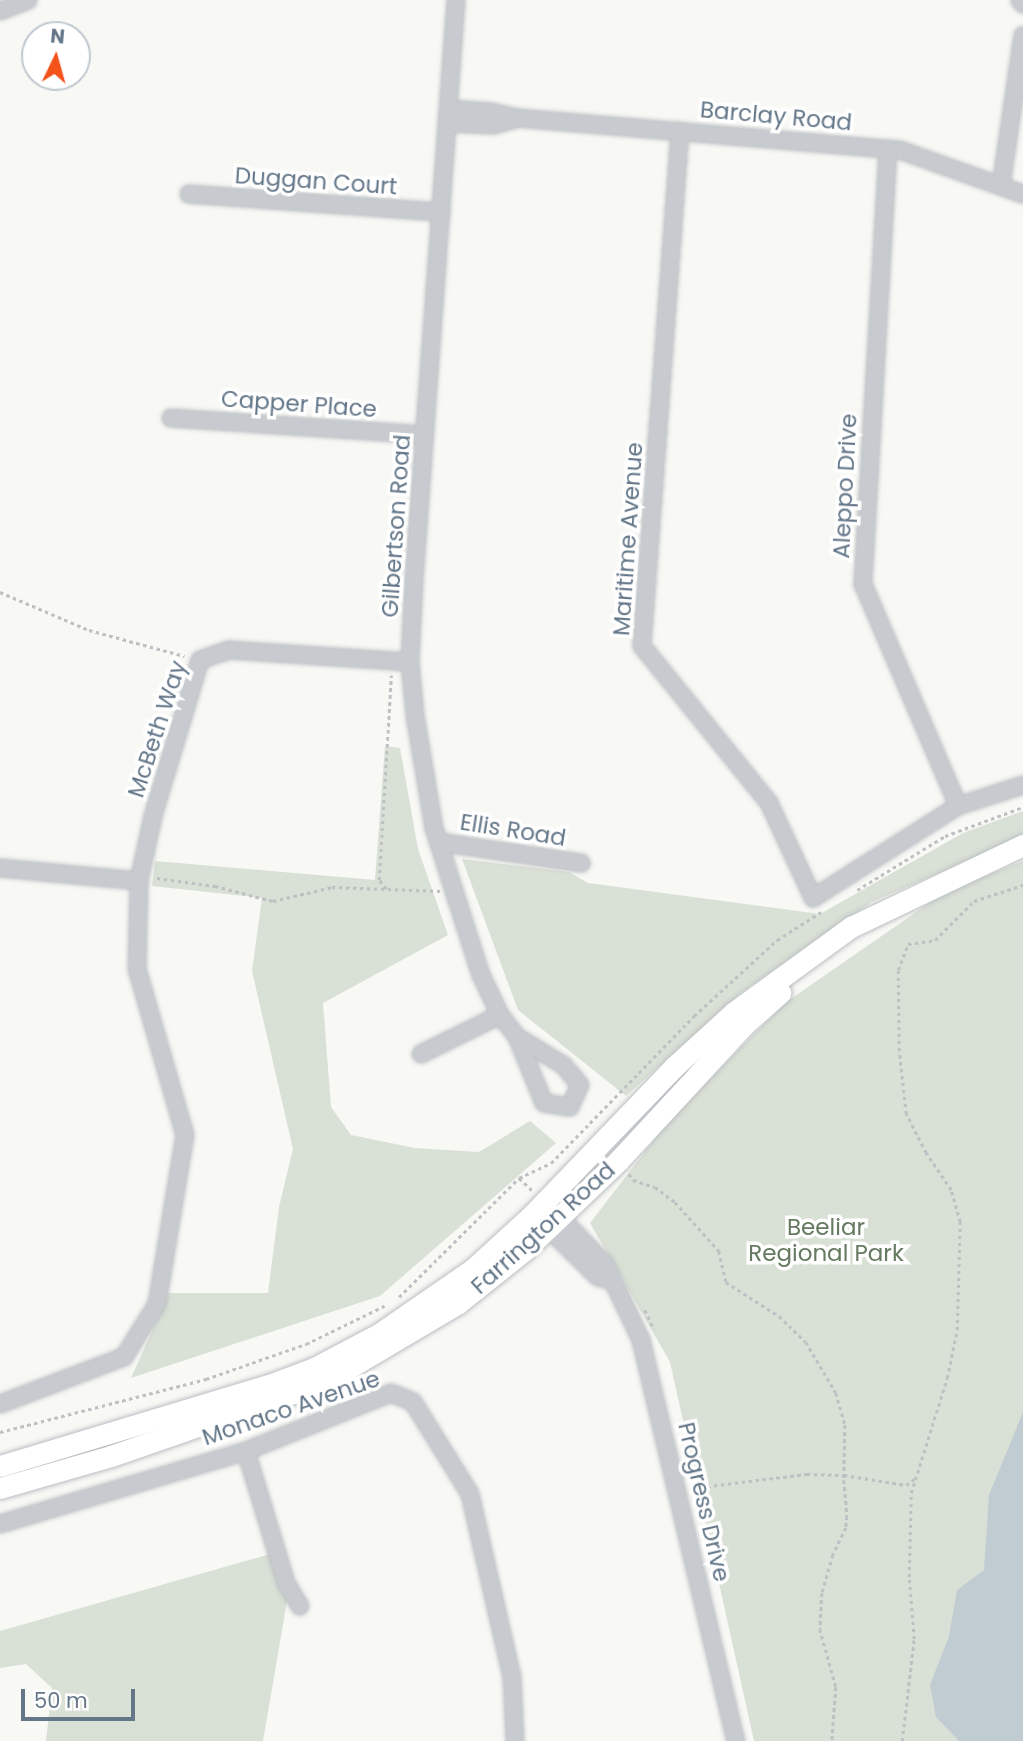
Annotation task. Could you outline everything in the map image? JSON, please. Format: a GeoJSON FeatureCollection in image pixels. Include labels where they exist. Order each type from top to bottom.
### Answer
{"type":"FeatureCollection","features":[{"type":"Feature","properties":{"kind":"main road","name":"Farrington Road"},"geometry":{"type":"LineString","coordinates":[[0,1488],[71,1469],[292,1393],[342,1372],[457,1304],[498,1274],[546,1215],[590,1138],[734,1012],[851,927],[1023,845]]}},
{"type":"Feature","properties":{"kind":"main road","name":"Farrington Road"},"geometry":{"type":"LineString","coordinates":[[0,1465],[269,1385],[355,1347],[442,1293],[546,1215],[666,1112],[751,1018],[786,987],[900,904]]}},
{"type":"Feature","properties":{"kind":"main road"},"geometry":{"type":"LineString","coordinates":[[0,1496],[71,1469]]}},
{"type":"Feature","properties":{"kind":"street"},"geometry":{"type":"LineString","coordinates":[[0,11],[28,0]]}},
{"type":"Feature","properties":{"kind":"street","name":"Gilbertson Road"},"geometry":{"type":"LineString","coordinates":[[456,0],[410,662],[415,715],[438,842],[481,975],[500,1015],[517,1037],[544,1103],[570,1107],[580,1085],[563,1065],[517,1037]]}},
{"type":"Feature","properties":{"kind":"street"},"geometry":{"type":"LineString","coordinates":[[1001,186],[1023,36]]}},
{"type":"Feature","properties":{"kind":"street","name":"Barclay Road"},"geometry":{"type":"LineString","coordinates":[[448,116],[492,125],[517,118],[901,150],[1023,194]]}},
{"type":"Feature","properties":{"kind":"street","name":"Maritime Avenue"},"geometry":{"type":"LineString","coordinates":[[680,131],[642,646],[769,803],[817,905]]}},
{"type":"Feature","properties":{"kind":"street","name":"Aleppo Drive"},"geometry":{"type":"LineString","coordinates":[[888,149],[863,584],[958,806]]}},
{"type":"Feature","properties":{"kind":"street","name":"Duggan Court"},"geometry":{"type":"LineString","coordinates":[[189,194],[440,212]]}},
{"type":"Feature","properties":{"kind":"street","name":"Capper Place"},"geometry":{"type":"LineString","coordinates":[[172,418],[424,435]]}},
{"type":"Feature","properties":{"kind":"street","name":"McBeth Way"},"geometry":{"type":"LineString","coordinates":[[0,1404],[124,1357],[157,1304],[185,1135],[137,969],[139,881],[153,816],[200,660],[229,650],[410,662]]}},
{"type":"Feature","properties":{"kind":"street"},"geometry":{"type":"LineString","coordinates":[[817,905],[958,806],[1023,785]]}},
{"type":"Feature","properties":{"kind":"street","name":"Ellis Road"},"geometry":{"type":"LineString","coordinates":[[438,842],[581,863]]}},
{"type":"Feature","properties":{"kind":"street"},"geometry":{"type":"LineString","coordinates":[[0,868],[139,881]]}},
{"type":"Feature","properties":{"kind":"street"},"geometry":{"type":"LineString","coordinates":[[421,1054],[500,1015]]}},
{"type":"Feature","properties":{"kind":"street","name":"Progress Drive"},"geometry":{"type":"LineString","coordinates":[[546,1215],[605,1264],[610,1280],[633,1317],[641,1340],[736,1741]]}},
{"type":"Feature","properties":{"kind":"street","name":"Monaco Avenue"},"geometry":{"type":"LineString","coordinates":[[0,1524],[246,1451],[391,1393],[413,1402],[470,1494],[512,1677],[515,1741]]}},
{"type":"Feature","properties":{"kind":"street"},"geometry":{"type":"LineString","coordinates":[[246,1451],[286,1583],[300,1606]]}},
{"type":"Feature","properties":{"kind":"path"},"geometry":{"type":"LineString","coordinates":[[0,593],[89,630],[200,660]]}},
{"type":"Feature","properties":{"kind":"path"},"geometry":{"type":"LineString","coordinates":[[386,889],[379,880],[391,672],[410,662]]}},
{"type":"Feature","properties":{"kind":"path"},"geometry":{"type":"LineString","coordinates":[[855,891],[945,836],[1023,807]]}},
{"type":"Feature","properties":{"kind":"path"},"geometry":{"type":"LineString","coordinates":[[139,881],[182,880],[272,901],[332,887],[442,891],[453,888]]}},
{"type":"Feature","properties":{"kind":"path"},"geometry":{"type":"LineString","coordinates":[[902,1741],[914,1639],[909,1577],[914,1479],[947,1378],[957,1331],[960,1222],[951,1190],[926,1153],[906,1114],[899,1051],[898,970],[908,944],[935,940],[974,901],[1023,885]]}},
{"type":"Feature","properties":{"kind":"path"},"geometry":{"type":"LineString","coordinates":[[0,1432],[206,1379],[306,1344],[394,1301],[519,1178],[551,1163],[590,1138],[703,1007],[817,905]]}},
{"type":"Feature","properties":{"kind":"path"},"geometry":{"type":"LineString","coordinates":[[619,1180],[627,1171],[633,1180],[654,1187],[675,1202],[719,1251],[726,1282],[779,1316],[806,1342],[839,1404],[845,1425],[846,1528],[833,1555],[822,1592],[820,1629],[836,1687],[832,1741]]}},
{"type":"Feature","properties":{"kind":"path"},"geometry":{"type":"LineString","coordinates":[[640,1302],[655,1334]]}},
{"type":"Feature","properties":{"kind":"path"},"geometry":{"type":"LineString","coordinates":[[690,1477],[693,1488],[807,1474],[844,1475],[906,1485],[914,1479]]}},
{"type":"Feature","properties":{"kind":"green space"},"geometry":{"type":"Polygon","coordinates":[[[385,746],[400,748],[418,849],[448,935],[323,1003],[331,1107],[351,1135],[415,1148],[479,1152],[530,1121],[556,1143],[380,1296],[131,1378],[169,1293],[268,1293],[279,1207],[293,1149],[252,971],[262,898],[152,886],[155,861],[375,880],[385,746]]]}},
{"type":"Feature","properties":{"kind":"green space"},"geometry":{"type":"Polygon","coordinates":[[[1023,811],[1023,836],[872,902],[742,992],[626,1096],[518,1010],[462,859],[569,872],[588,883],[820,914],[963,833],[1023,811]]]}},
{"type":"Feature","properties":{"kind":"green space","name":"Beeliar Regional Park"},"geometry":{"type":"Polygon","coordinates":[[[1023,861],[1023,1741],[754,1741],[670,1362],[590,1223],[670,1119],[785,1003],[945,892],[1023,861]]]}},
{"type":"Feature","properties":{"kind":"green space"},"geometry":{"type":"Polygon","coordinates":[[[274,1553],[287,1601],[263,1741],[46,1741],[52,1688],[26,1664],[0,1668],[0,1631],[274,1553]]]}},
{"type":"Feature","properties":{"kind":"shaded area"},"geometry":{"type":"Polygon","coordinates":[[[1023,1412],[1023,1741],[959,1741],[936,1717],[930,1685],[949,1636],[957,1590],[984,1570],[989,1495],[1023,1412]]]}}]}
